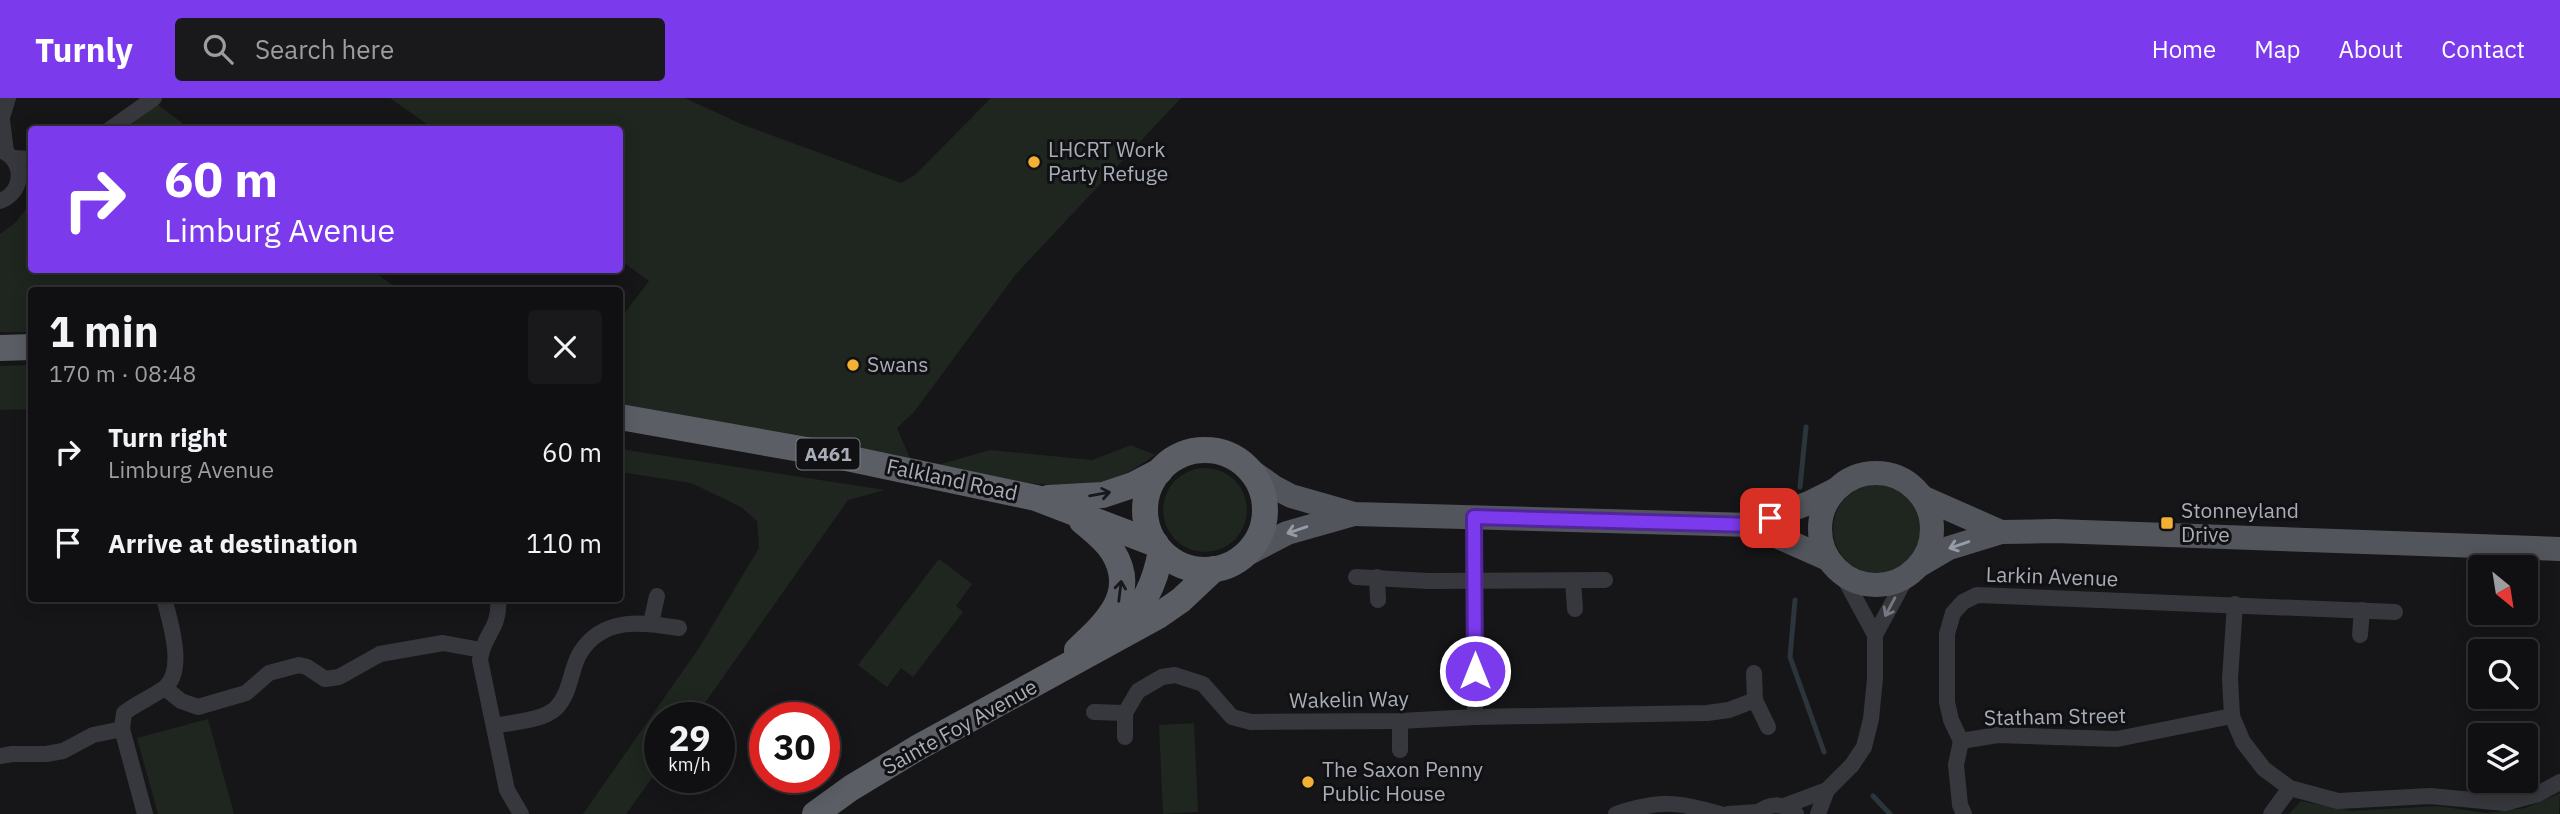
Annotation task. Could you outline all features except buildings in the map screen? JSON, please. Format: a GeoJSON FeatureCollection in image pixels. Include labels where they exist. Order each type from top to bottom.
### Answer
{"type":"FeatureCollection","features":[{"type":"Feature","properties":{"kind":"highway"},"geometry":{"type":"LineString","coordinates":[[0,348],[28,347]]}},
{"type":"Feature","properties":{"kind":"highway","name":"Falkland Road"},"geometry":{"type":"LineString","coordinates":[[623,418],[823,453],[1036,498],[1158,548]]}},
{"type":"Feature","properties":{"kind":"highway","name":"A461"},"geometry":{"type":"LineString","coordinates":[[1160,471],[1174,458],[1201,450],[1229,455],[1247,468]]}},
{"type":"Feature","properties":{"kind":"highway"},"geometry":{"type":"LineString","coordinates":[[1243,556],[1259,535],[1265,516],[1262,493],[1247,468]]}},
{"type":"Feature","properties":{"kind":"highway"},"geometry":{"type":"LineString","coordinates":[[1158,548],[1148,529],[1145,507],[1152,482],[1160,471]]}},
{"type":"Feature","properties":{"kind":"highway","name":"Falkland Road"},"geometry":{"type":"LineString","coordinates":[[1036,498],[1102,495],[1133,485],[1160,471]]}},
{"type":"Feature","properties":{"kind":"highway"},"geometry":{"type":"LineString","coordinates":[[1046,679],[1111,616],[1120,598],[1120,569],[1113,552],[1073,512]]}},
{"type":"Feature","properties":{"kind":"highway","name":"A461"},"geometry":{"type":"LineString","coordinates":[[1158,548],[1184,566],[1194,569],[1214,569],[1243,556]]}},
{"type":"Feature","properties":{"kind":"highway","name":"Sainte Foy Avenue"},"geometry":{"type":"LineString","coordinates":[[1109,644],[1145,600],[1156,578],[1158,548]]}},
{"type":"Feature","properties":{"kind":"highway","name":"Sainte Foy Avenue"},"geometry":{"type":"LineString","coordinates":[[822,812],[919,747],[1109,644],[1181,600],[1214,569]]}},
{"type":"Feature","properties":{"kind":"main road","name":"A461"},"geometry":{"type":"LineString","coordinates":[[1247,468],[1291,496],[1354,514],[1751,525],[1809,503],[1862,474],[1877,472],[1902,478],[1924,498],[2001,532]]}},
{"type":"Feature","properties":{"kind":"main road"},"geometry":{"type":"LineString","coordinates":[[1835,490],[1822,515],[1821,531],[1836,567]]}},
{"type":"Feature","properties":{"kind":"main road"},"geometry":{"type":"LineString","coordinates":[[1913,571],[1929,549],[1933,527],[1931,513],[1924,498]]}},
{"type":"Feature","properties":{"kind":"main road","name":"A461"},"geometry":{"type":"LineString","coordinates":[[1243,556],[1287,533],[1354,514]]}},
{"type":"Feature","properties":{"kind":"main road","name":"A461"},"geometry":{"type":"LineString","coordinates":[[1751,525],[1836,567],[1863,584],[1890,583],[1949,548],[2001,532],[2055,531],[2560,549]]}},
{"type":"Feature","properties":{"kind":"street"},"geometry":{"type":"LineString","coordinates":[[0,201],[13,193],[25,180],[18,166],[6,153],[1,122],[8,98]]}},
{"type":"Feature","properties":{"kind":"street"},"geometry":{"type":"LineString","coordinates":[[115,126],[154,98]]}},
{"type":"Feature","properties":{"kind":"street"},"geometry":{"type":"LineString","coordinates":[[6,153],[28,158]]}},
{"type":"Feature","properties":{"kind":"street"},"geometry":{"type":"LineString","coordinates":[[1474,517],[1475,717]]}},
{"type":"Feature","properties":{"kind":"street"},"geometry":{"type":"LineString","coordinates":[[1728,814],[1756,813],[1771,805],[1790,810],[1828,790],[1852,765],[1864,747],[1871,719],[1875,679],[1875,635],[1836,567]]}},
{"type":"Feature","properties":{"kind":"street"},"geometry":{"type":"LineString","coordinates":[[1875,635],[1913,571]]}},
{"type":"Feature","properties":{"kind":"street"},"geometry":{"type":"LineString","coordinates":[[1356,577],[1428,581],[1605,580]]}},
{"type":"Feature","properties":{"kind":"street"},"geometry":{"type":"LineString","coordinates":[[1377,577],[1378,600]]}},
{"type":"Feature","properties":{"kind":"street"},"geometry":{"type":"LineString","coordinates":[[1573,581],[1576,609]]}},
{"type":"Feature","properties":{"kind":"street","name":"Larkin Avenue"},"geometry":{"type":"LineString","coordinates":[[1964,814],[1960,804],[1956,765],[1961,741],[1951,720],[1947,702],[1947,634],[1953,614],[1963,601],[1977,594],[2395,612]]}},
{"type":"Feature","properties":{"kind":"street"},"geometry":{"type":"LineString","coordinates":[[651,623],[657,596]]}},
{"type":"Feature","properties":{"kind":"street"},"geometry":{"type":"LineString","coordinates":[[145,814],[122,729],[124,713],[144,698],[165,688],[173,673],[177,652],[165,602]]}},
{"type":"Feature","properties":{"kind":"street"},"geometry":{"type":"LineString","coordinates":[[498,602],[497,624],[481,650],[480,660],[507,790],[521,814]]}},
{"type":"Feature","properties":{"kind":"street"},"geometry":{"type":"LineString","coordinates":[[2235,604],[2230,679],[2232,716],[2243,742],[2264,768],[2290,788],[2338,801],[2430,796],[2505,803],[2538,794],[2560,782]]}},
{"type":"Feature","properties":{"kind":"street"},"geometry":{"type":"LineString","coordinates":[[2360,635],[2362,610]]}},
{"type":"Feature","properties":{"kind":"street"},"geometry":{"type":"LineString","coordinates":[[494,726],[539,716],[555,709],[565,694],[580,653],[597,636],[613,626],[632,622],[679,628]]}},
{"type":"Feature","properties":{"kind":"street"},"geometry":{"type":"LineString","coordinates":[[165,688],[181,701],[198,707],[246,693],[269,673],[299,666],[307,667],[325,679],[339,677],[380,654],[443,643],[481,650]]}},
{"type":"Feature","properties":{"kind":"street"},"geometry":{"type":"LineString","coordinates":[[1754,673],[1755,700],[1768,727]]}},
{"type":"Feature","properties":{"kind":"street","name":"Wakelin Way"},"geometry":{"type":"LineString","coordinates":[[1125,713],[1138,691],[1162,677],[1175,675],[1203,684],[1232,717],[1251,722],[1707,713],[1729,710],[1755,700]]}},
{"type":"Feature","properties":{"kind":"street"},"geometry":{"type":"LineString","coordinates":[[1094,712],[1125,713],[1125,737]]}},
{"type":"Feature","properties":{"kind":"street","name":"Statham Street"},"geometry":{"type":"LineString","coordinates":[[1961,741],[1998,735],[2117,739],[2232,716]]}},
{"type":"Feature","properties":{"kind":"street"},"geometry":{"type":"LineString","coordinates":[[1400,721],[1400,750]]}},
{"type":"Feature","properties":{"kind":"street"},"geometry":{"type":"LineString","coordinates":[[0,756],[63,751],[93,735],[122,729]]}},
{"type":"Feature","properties":{"kind":"street"},"geometry":{"type":"LineString","coordinates":[[2272,814],[2290,788]]}},
{"type":"Feature","properties":{"kind":"street"},"geometry":{"type":"LineString","coordinates":[[1818,814],[1828,790]]}},
{"type":"Feature","properties":{"kind":"street"},"geometry":{"type":"LineString","coordinates":[[1616,814],[1665,802],[1720,814]]}},
{"type":"Feature","properties":{"kind":"shaded area"},"geometry":{"type":"Polygon","coordinates":[[[390,98],[685,98],[741,124],[901,183],[915,175],[991,98],[1181,98],[1016,274],[914,412],[897,428],[910,458],[941,464],[990,450],[1092,460],[1131,445],[1155,455],[1112,483],[1050,485],[1005,481],[623,408],[623,315],[649,281],[623,262],[623,126],[430,126],[390,98]]]}},
{"type":"Feature","properties":{"kind":"shaded area"},"geometry":{"type":"Polygon","coordinates":[[[157,104],[186,126],[130,126],[157,104]]]}},
{"type":"Feature","properties":{"kind":"shaded area"},"geometry":{"type":"Polygon","coordinates":[[[28,207],[28,273],[376,273],[395,287],[28,287],[28,332],[0,332],[0,234],[15,223],[28,207]]]}},
{"type":"Feature","properties":{"kind":"shaded area"},"geometry":{"type":"Polygon","coordinates":[[[28,365],[28,409],[0,410],[0,366],[28,365]]]}},
{"type":"Feature","properties":{"kind":"shaded area"},"geometry":{"type":"Polygon","coordinates":[[[623,449],[885,490],[848,500],[706,702],[661,702],[699,648],[759,548],[757,521],[741,507],[691,483],[623,472],[623,449]]]}},
{"type":"Feature","properties":{"kind":"shaded area"},"geometry":{"type":"Polygon","coordinates":[[[1205,468],[1228,475],[1240,487],[1247,510],[1240,533],[1228,545],[1205,552],[1182,545],[1170,533],[1163,510],[1170,487],[1182,475],[1205,468]]]}},
{"type":"Feature","properties":{"kind":"shaded area"},"geometry":{"type":"Polygon","coordinates":[[[1877,485],[1902,492],[1914,504],[1921,529],[1914,554],[1902,566],[1877,573],[1852,566],[1840,554],[1833,529],[1840,504],[1852,492],[1877,485]]]}},
{"type":"Feature","properties":{"kind":"shaded area"},"geometry":{"type":"Polygon","coordinates":[[[939,559],[972,584],[956,606],[963,612],[913,677],[901,668],[887,687],[858,665],[939,559]]]}},
{"type":"Feature","properties":{"kind":"shaded area"},"geometry":{"type":"Polygon","coordinates":[[[208,719],[234,814],[158,814],[137,738],[208,719]]]}},
{"type":"Feature","properties":{"kind":"shaded area"},"geometry":{"type":"Polygon","coordinates":[[[1194,723],[1198,812],[1163,814],[1159,725],[1194,723]]]}},
{"type":"Feature","properties":{"kind":"shaded area"},"geometry":{"type":"Polygon","coordinates":[[[644,727],[644,789],[626,814],[583,814],[644,727]]]}},
{"type":"Feature","properties":{"kind":"shaded area"},"geometry":{"type":"Polygon","coordinates":[[[2560,793],[2559,814],[2289,814],[2301,801],[2352,811],[2438,806],[2487,813],[2525,808],[2560,793]]]}},
{"type":"Feature","properties":{"kind":"waterway"},"geometry":{"type":"LineString","coordinates":[[1800,487],[1806,427]]}},
{"type":"Feature","properties":{"kind":"waterway"},"geometry":{"type":"LineString","coordinates":[[1795,600],[1790,657],[1824,752]]}},
{"type":"Feature","properties":{"kind":"waterway"},"geometry":{"type":"LineString","coordinates":[[1873,796],[1890,814]]}},
{"type":"Feature","properties":{"kind":"place","name":"LHCRT Work Party Refuge"},"geometry":{"type":"Point","coordinates":[1034,162]}},
{"type":"Feature","properties":{"kind":"place","name":"Swans"},"geometry":{"type":"Point","coordinates":[853,365]}},
{"type":"Feature","properties":{"kind":"place","name":"Stonneyland Drive"},"geometry":{"type":"Point","coordinates":[2167,523]}},
{"type":"Feature","properties":{"kind":"place","name":"The Saxon Penny Public House"},"geometry":{"type":"Point","coordinates":[1308,782]}},
{"type":"Feature","properties":{"kind":"route"},"geometry":{"type":"LineString","coordinates":[[1475,671],[1474,517],[1751,525],[1770,518]]}}]}
